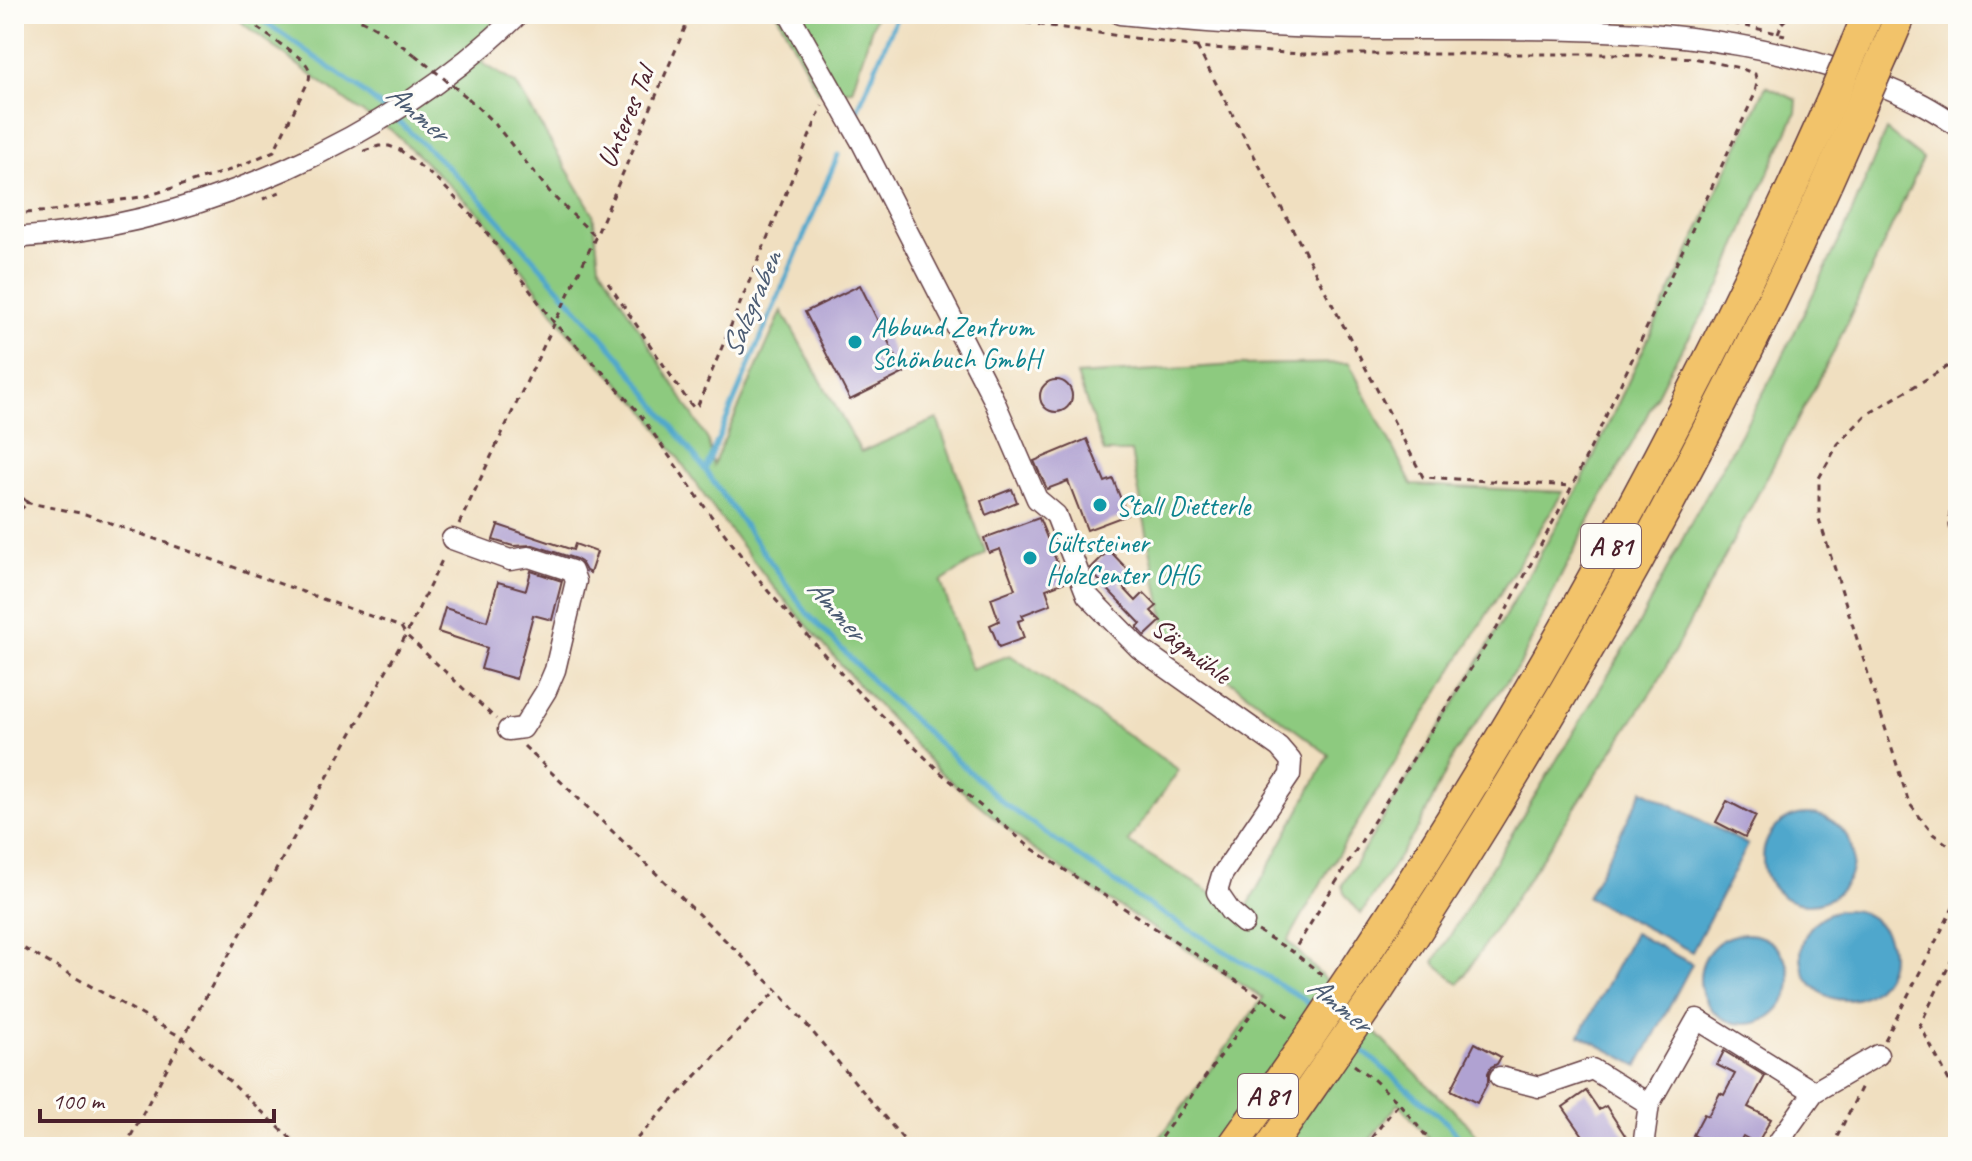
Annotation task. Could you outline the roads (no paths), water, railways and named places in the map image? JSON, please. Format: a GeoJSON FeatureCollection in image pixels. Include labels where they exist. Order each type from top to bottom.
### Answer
{"type":"FeatureCollection","features":[{"type":"Feature","properties":{"kind":"highway","name":"A 81"},"geometry":{"type":"LineString","coordinates":[[1868,14],[1870,49]]}},
{"type":"Feature","properties":{"kind":"highway","name":"A 81"},"geometry":{"type":"LineString","coordinates":[[1232,1147],[1355,970],[1530,690],[1599,569],[1703,372],[1786,201],[1844,107],[1870,49],[1901,14]]}},
{"type":"Feature","properties":{"kind":"highway","name":"A 81"},"geometry":{"type":"LineString","coordinates":[[1270,1147],[1378,991],[1503,796],[1626,584],[1730,386],[1819,202],[1844,107]]}},
{"type":"Feature","properties":{"kind":"street"},"geometry":{"type":"LineString","coordinates":[[14,238],[131,220],[186,206],[263,179],[370,127],[422,93],[519,14]]}},
{"type":"Feature","properties":{"kind":"street","name":"Sägmühle"},"geometry":{"type":"LineString","coordinates":[[789,14],[861,141],[986,385],[1037,499],[1056,515],[1087,595],[1139,648],[1279,747],[1291,761],[1290,775],[1222,875],[1217,892],[1230,911],[1244,923]]}},
{"type":"Feature","properties":{"kind":"street"},"geometry":{"type":"LineString","coordinates":[[1120,14],[1255,26],[1564,30],[1700,38],[1793,56],[1835,68],[1919,102],[1958,126]]}},
{"type":"Feature","properties":{"kind":"street"},"geometry":{"type":"LineString","coordinates":[[452,539],[510,560],[529,557],[572,571],[576,581],[555,670],[546,691],[523,728],[508,730]]}},
{"type":"Feature","properties":{"kind":"street"},"geometry":{"type":"LineString","coordinates":[[1643,1147],[1649,1104],[1697,1019],[1814,1092]]}},
{"type":"Feature","properties":{"kind":"street"},"geometry":{"type":"LineString","coordinates":[[1775,1147],[1814,1092],[1878,1055]]}},
{"type":"Feature","properties":{"kind":"street"},"geometry":{"type":"LineString","coordinates":[[1500,1077],[1539,1087],[1592,1069],[1649,1104]]}},
{"type":"Feature","properties":{"kind":"water"},"geometry":{"type":"Polygon","coordinates":[[[1643,790],[1748,845],[1692,952],[1587,897],[1643,790]]]}},
{"type":"Feature","properties":{"kind":"water"},"geometry":{"type":"Polygon","coordinates":[[[1799,814],[1817,814],[1833,821],[1846,834],[1853,850],[1853,868],[1846,884],[1833,897],[1817,904],[1799,904],[1783,897],[1770,884],[1763,868],[1763,850],[1770,834],[1783,821],[1799,814]]]}},
{"type":"Feature","properties":{"kind":"water"},"geometry":{"type":"Polygon","coordinates":[[[1846,910],[1863,913],[1878,923],[1888,938],[1891,955],[1888,972],[1878,987],[1863,997],[1846,1000],[1829,997],[1814,987],[1804,972],[1801,955],[1804,938],[1814,923],[1829,913],[1846,910]]]}},
{"type":"Feature","properties":{"kind":"water"},"geometry":{"type":"Polygon","coordinates":[[[1634,933],[1692,964],[1638,1066],[1580,1035],[1634,933]]]}},
{"type":"Feature","properties":{"kind":"water"},"geometry":{"type":"Polygon","coordinates":[[[1745,934],[1762,938],[1777,947],[1786,962],[1790,979],[1786,996],[1777,1011],[1762,1020],[1745,1024],[1728,1020],[1713,1011],[1704,996],[1700,979],[1704,962],[1713,947],[1728,938],[1745,934]]]}},
{"type":"Feature","properties":{"kind":"waterway","name":"Ammer"},"geometry":{"type":"LineString","coordinates":[[254,14],[385,110]]}},
{"type":"Feature","properties":{"kind":"waterway","name":"Salzgraben"},"geometry":{"type":"LineString","coordinates":[[857,111],[898,14]]}},
{"type":"Feature","properties":{"kind":"waterway","name":"Ammer"},"geometry":{"type":"LineString","coordinates":[[393,116],[476,194],[621,358],[807,613],[886,695],[1006,805],[1139,899],[1302,998],[1317,1011]]}},
{"type":"Feature","properties":{"kind":"waterway","name":"Salzgraben"},"geometry":{"type":"LineString","coordinates":[[705,470],[838,155]]}},
{"type":"Feature","properties":{"kind":"waterway","name":"Ammer"},"geometry":{"type":"LineString","coordinates":[[1355,1044],[1447,1123],[1467,1147]]}},
{"type":"Feature","properties":{"kind":"place","name":"Abbund Zentrum Schönbuch GmbH"},"geometry":{"type":"Point","coordinates":[855,342]}},
{"type":"Feature","properties":{"kind":"place","name":"Stall Dietterle"},"geometry":{"type":"Point","coordinates":[1100,505]}},
{"type":"Feature","properties":{"kind":"place","name":"Gültsteiner HolzCenter OHG"},"geometry":{"type":"Point","coordinates":[1030,558]}}]}
